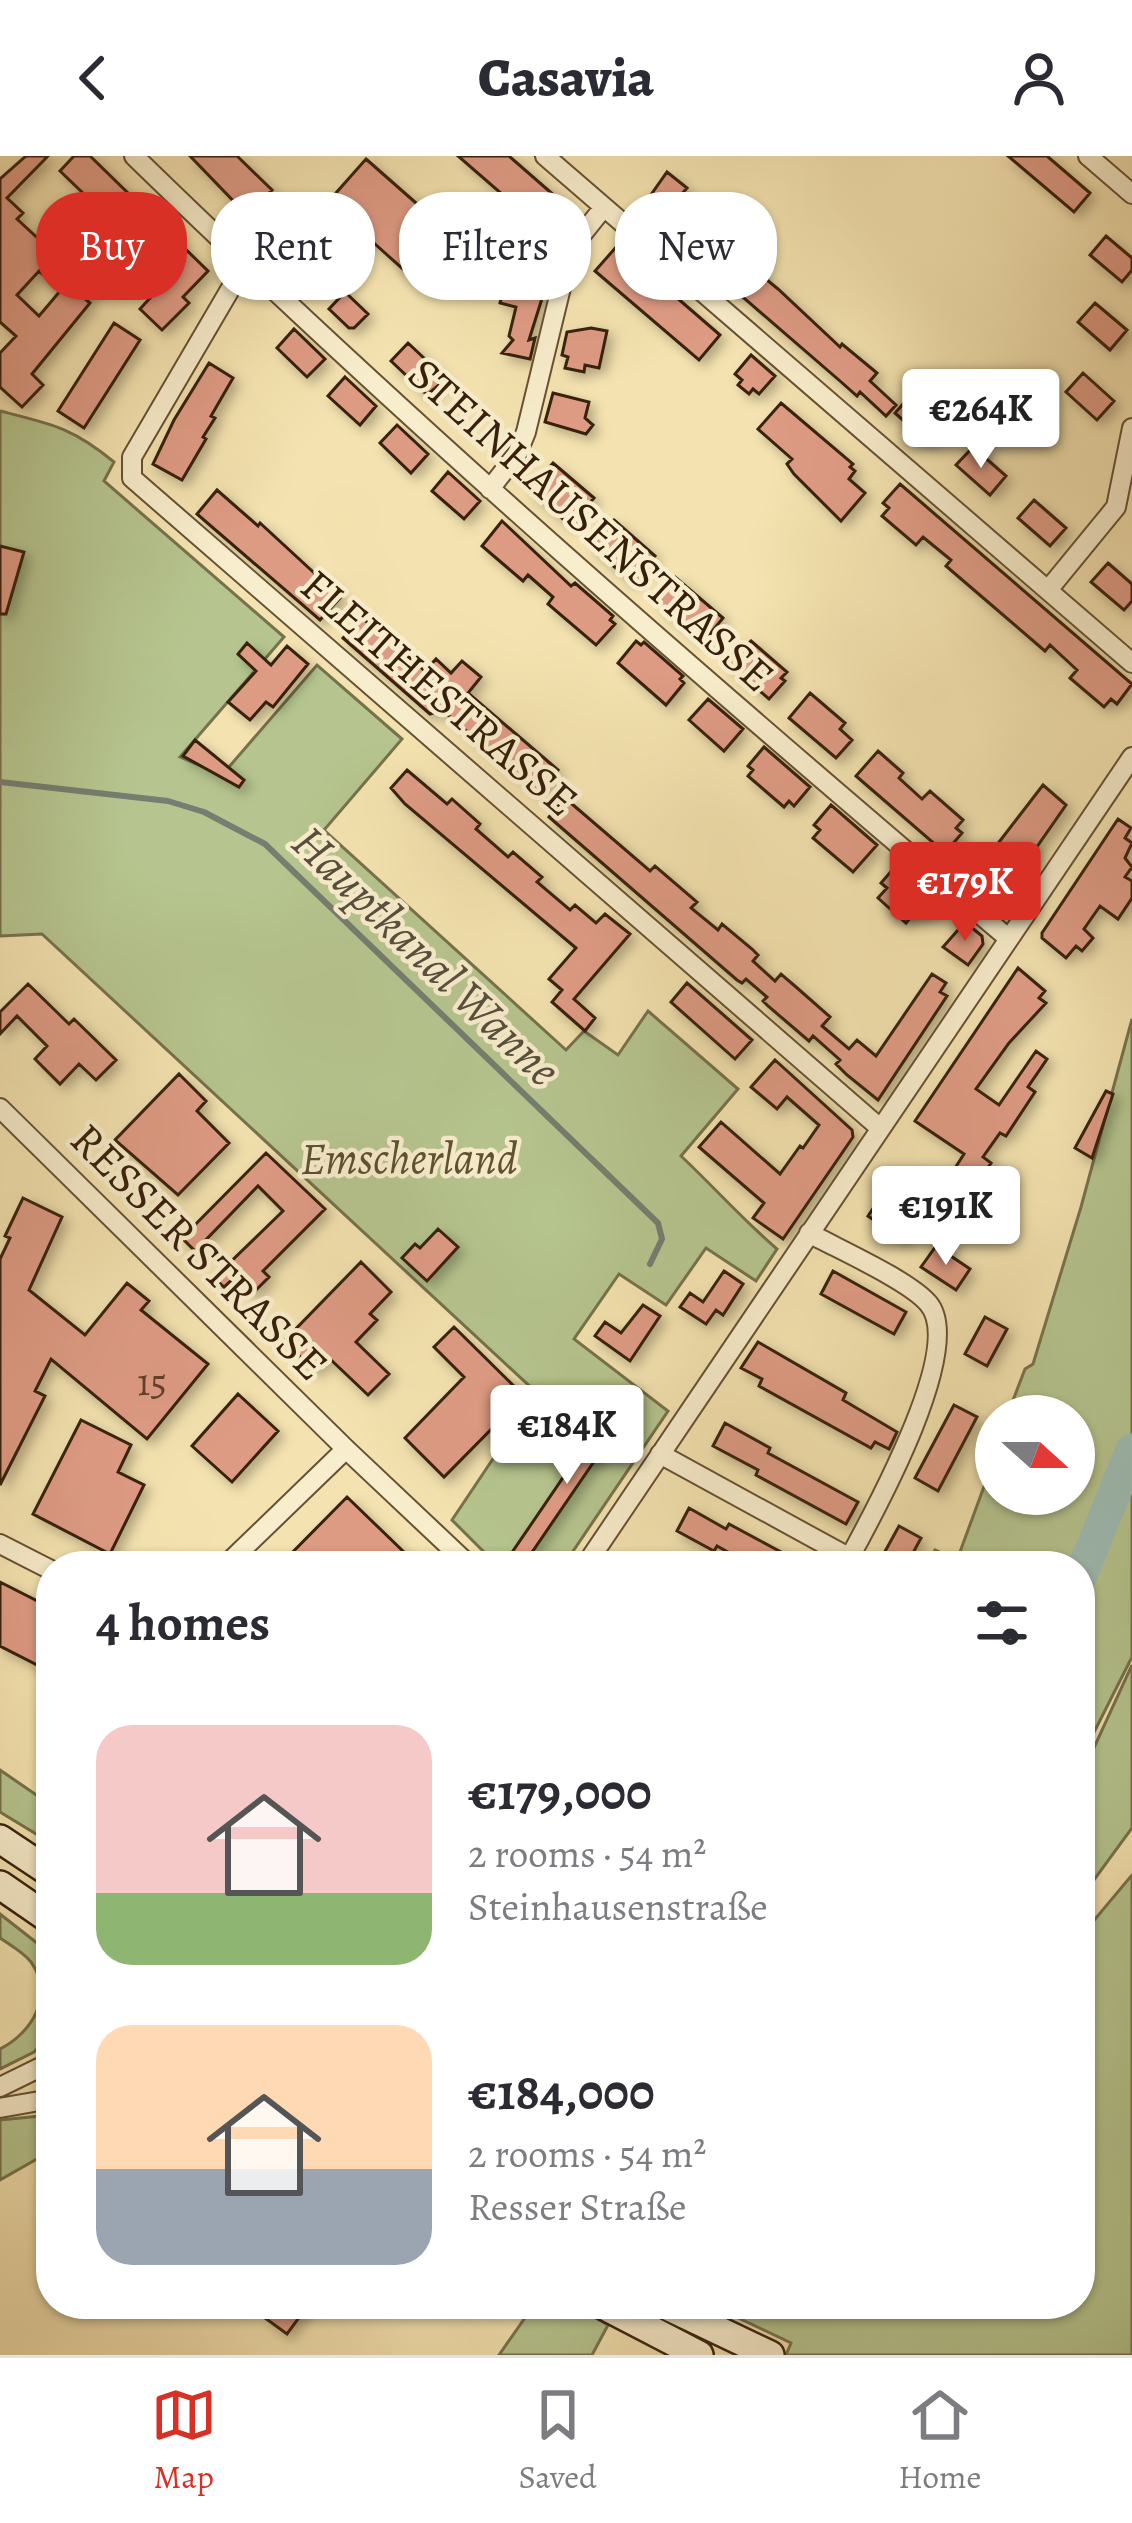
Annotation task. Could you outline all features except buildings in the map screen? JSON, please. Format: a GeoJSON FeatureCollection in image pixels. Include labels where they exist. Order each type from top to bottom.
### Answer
{"type":"FeatureCollection","features":[{"type":"Feature","properties":{"kind":"main road"},"geometry":{"type":"LineString","coordinates":[[0,1839],[36,1863]]}},
{"type":"Feature","properties":{"kind":"main road"},"geometry":{"type":"LineString","coordinates":[[0,1885],[36,1910]]}},
{"type":"Feature","properties":{"kind":"main road"},"geometry":{"type":"LineString","coordinates":[[628,2319],[699,2355]]}},
{"type":"Feature","properties":{"kind":"main road"},"geometry":{"type":"LineString","coordinates":[[693,2319],[770,2355]]}},
{"type":"Feature","properties":{"kind":"street","name":"STEINHAUSENSTRASSE"},"geometry":{"type":"LineString","coordinates":[[134,156],[211,231]]}},
{"type":"Feature","properties":{"kind":"street"},"geometry":{"type":"LineString","coordinates":[[545,156],[1132,663]]}},
{"type":"Feature","properties":{"kind":"street"},"geometry":{"type":"LineString","coordinates":[[1088,156],[1132,194]]}},
{"type":"Feature","properties":{"kind":"street"},"geometry":{"type":"LineString","coordinates":[[490,489],[517,454],[526,432],[572,249],[604,207]]}},
{"type":"Feature","properties":{"kind":"street","name":"FLEITHESTRASSE"},"geometry":{"type":"LineString","coordinates":[[224,300],[133,458],[132,478],[880,1128]]}},
{"type":"Feature","properties":{"kind":"street","name":"STEINHAUSENSTRASSE"},"geometry":{"type":"LineString","coordinates":[[284,300],[490,489],[1008,938]]}},
{"type":"Feature","properties":{"kind":"street"},"geometry":{"type":"LineString","coordinates":[[1048,590],[1116,508],[1132,428]]}},
{"type":"Feature","properties":{"kind":"street"},"geometry":{"type":"LineString","coordinates":[[595,1551],[1132,757]]}},
{"type":"Feature","properties":{"kind":"street","name":"RESSER STRASSE"},"geometry":{"type":"LineString","coordinates":[[0,1108],[454,1551]]}},
{"type":"Feature","properties":{"kind":"street"},"geometry":{"type":"LineString","coordinates":[[809,1233],[918,1294],[936,1315],[938,1327],[930,1376],[908,1436],[854,1551]]}},
{"type":"Feature","properties":{"kind":"street"},"geometry":{"type":"LineString","coordinates":[[241,1551],[346,1449]]}},
{"type":"Feature","properties":{"kind":"street"},"geometry":{"type":"LineString","coordinates":[[660,1454],[829,1551]]}},
{"type":"Feature","properties":{"kind":"street"},"geometry":{"type":"LineString","coordinates":[[0,1544],[36,1562]]}},
{"type":"Feature","properties":{"kind":"street"},"geometry":{"type":"LineString","coordinates":[[0,2087],[36,2069]]}},
{"type":"Feature","properties":{"kind":"street"},"geometry":{"type":"LineString","coordinates":[[0,2108],[36,2102]]}},
{"type":"Feature","properties":{"kind":"green space","name":"Emscherland"},"geometry":{"type":"Polygon","coordinates":[[[0,411],[60,428],[114,462],[104,481],[284,637],[180,757],[222,775],[317,665],[402,739],[324,830],[566,1050],[584,1031],[618,1055],[648,1011],[738,1089],[681,1156],[777,1249],[756,1281],[706,1248],[666,1305],[619,1274],[574,1339],[668,1411],[573,1551],[483,1551],[452,1520],[537,1393],[42,934],[0,936],[0,411]]]}},
{"type":"Feature","properties":{"kind":"green space"},"geometry":{"type":"Polygon","coordinates":[[[1132,1019],[1132,1657],[1095,1730],[1095,1551],[960,1551],[975,1511],[975,1515],[1095,1515],[1095,1395],[1015,1395],[1025,1369],[1033,1364],[1132,1019]]]}},
{"type":"Feature","properties":{"kind":"green space"},"geometry":{"type":"Polygon","coordinates":[[[1132,1665],[1132,1828],[1095,1879],[1095,1745],[1132,1665]]]}},
{"type":"Feature","properties":{"kind":"green space"},"geometry":{"type":"Polygon","coordinates":[[[0,1770],[36,1795],[36,1834],[0,1812],[0,1770]]]}},
{"type":"Feature","properties":{"kind":"green space"},"geometry":{"type":"Polygon","coordinates":[[[1132,1875],[1132,2355],[786,2355],[791,2343],[741,2319],[1095,2319],[1095,1919],[1132,1875]]]}},
{"type":"Feature","properties":{"kind":"green space"},"geometry":{"type":"Polygon","coordinates":[[[0,1914],[36,1942],[36,1971],[31,1962],[0,1938],[0,1914]]]}},
{"type":"Feature","properties":{"kind":"green space"},"geometry":{"type":"Polygon","coordinates":[[[36,2012],[36,2050],[0,2069],[0,2049],[36,2012]]]}},
{"type":"Feature","properties":{"kind":"green space"},"geometry":{"type":"Polygon","coordinates":[[[36,2116],[36,2160],[0,2180],[0,2120],[36,2116]]]}},
{"type":"Feature","properties":{"kind":"green space"},"geometry":{"type":"Polygon","coordinates":[[[524,2319],[597,2319],[608,2325],[592,2355],[499,2355],[524,2319]]]}},
{"type":"Feature","properties":{"kind":"waterway","name":"Hauptkanal Wanne"},"geometry":{"type":"LineString","coordinates":[[0,782],[168,801],[204,812],[265,844],[658,1223],[662,1239],[650,1264]]}},
{"type":"Feature","properties":{"kind":"waterway"},"geometry":{"type":"LineString","coordinates":[[1091,1551],[1132,1450]]}}]}
